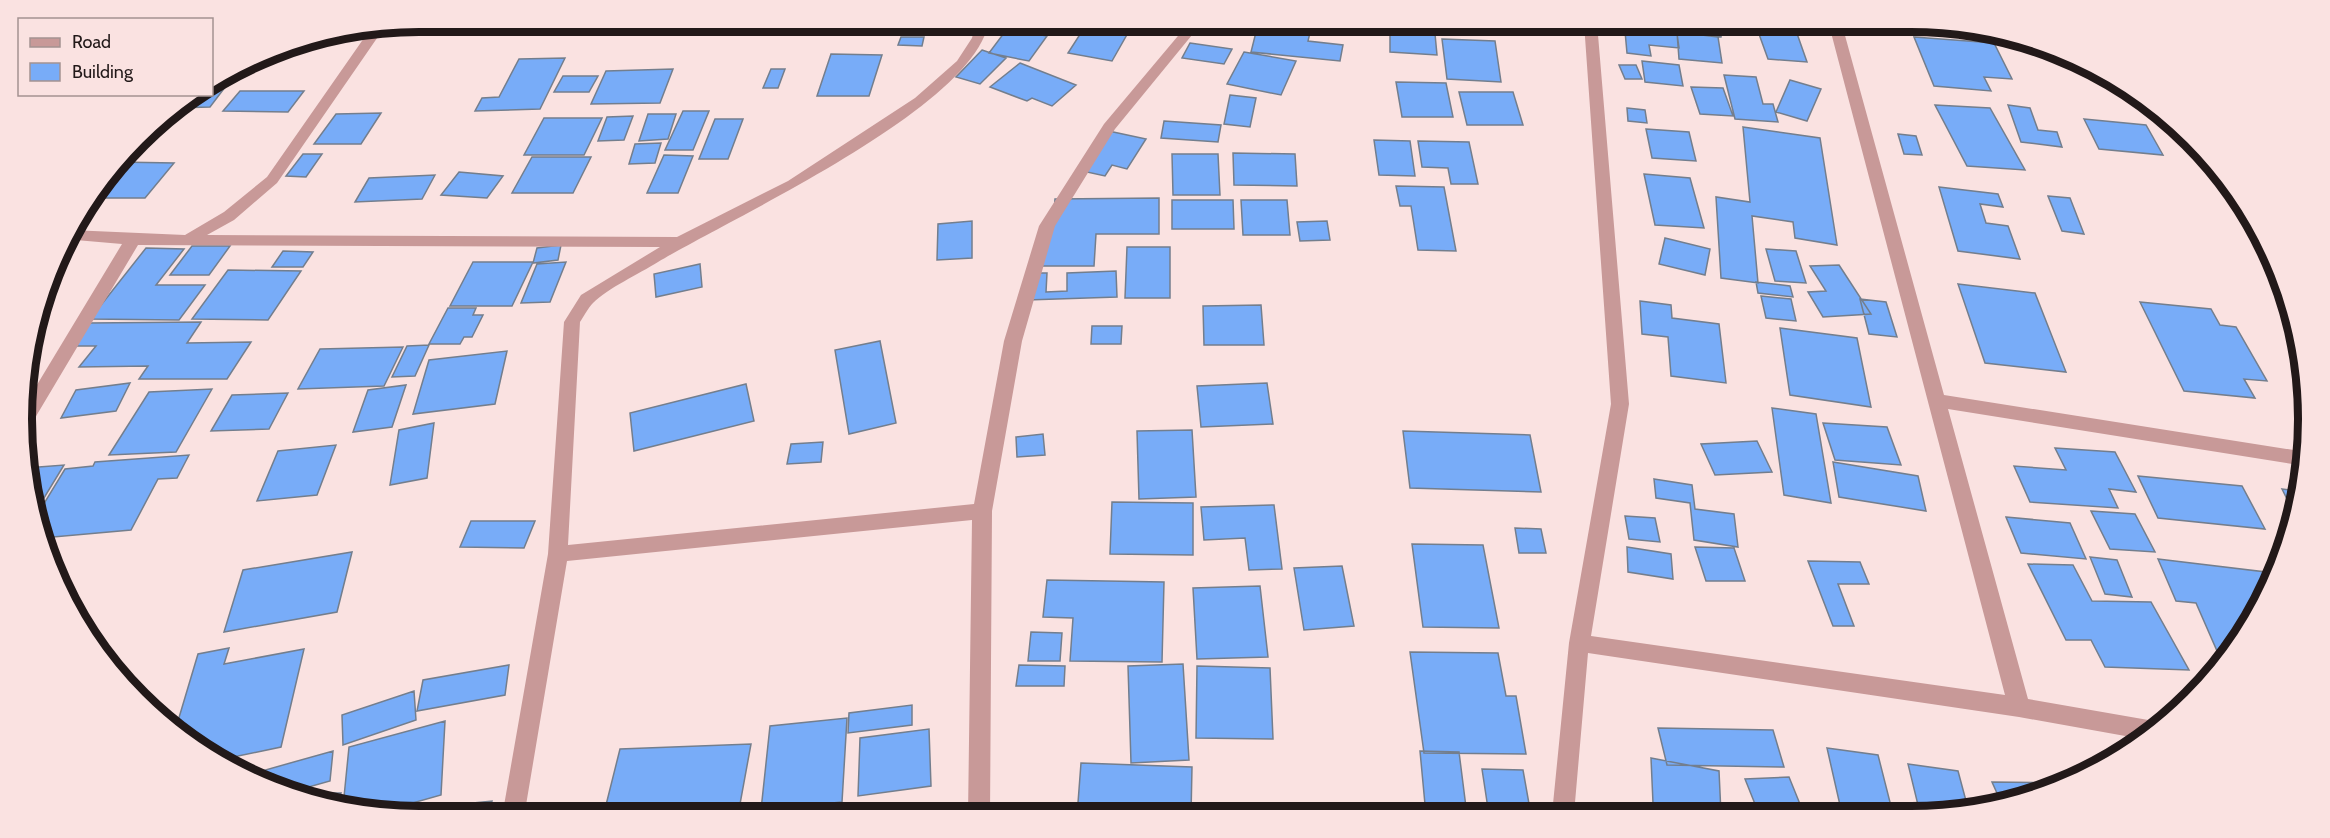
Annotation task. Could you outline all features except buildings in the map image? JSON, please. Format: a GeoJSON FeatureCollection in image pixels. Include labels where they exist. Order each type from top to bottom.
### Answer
{"type":"FeatureCollection","features":[{"type":"Feature","properties":{"kind":"street"},"geometry":{"type":"LineString","coordinates":[[515,806],[558,554],[572,322],[587,299],[680,242],[793,184],[920,101],[962,64],[980,32]]}},
{"type":"Feature","properties":{"kind":"street"},"geometry":{"type":"LineString","coordinates":[[979,806],[982,511],[1013,341],[1047,226],[1109,126],[1188,32]]}},
{"type":"Feature","properties":{"kind":"street"},"geometry":{"type":"LineString","coordinates":[[1564,806],[1579,643],[1620,404],[1591,32]]}},
{"type":"Feature","properties":{"kind":"street"},"geometry":{"type":"LineString","coordinates":[[1837,32],[2019,707]]}},
{"type":"Feature","properties":{"kind":"street"},"geometry":{"type":"LineString","coordinates":[[190,238],[229,216],[272,180],[374,34]]}},
{"type":"Feature","properties":{"kind":"street"},"geometry":{"type":"LineString","coordinates":[[77,236],[133,240],[190,238],[680,242]]}},
{"type":"Feature","properties":{"kind":"street"},"geometry":{"type":"LineString","coordinates":[[32,408],[133,240]]}},
{"type":"Feature","properties":{"kind":"street"},"geometry":{"type":"LineString","coordinates":[[1937,401],[2296,457]]}},
{"type":"Feature","properties":{"kind":"street"},"geometry":{"type":"LineString","coordinates":[[558,554],[982,511]]}},
{"type":"Feature","properties":{"kind":"street"},"geometry":{"type":"LineString","coordinates":[[1579,643],[2019,707],[2143,729]]}}]}
